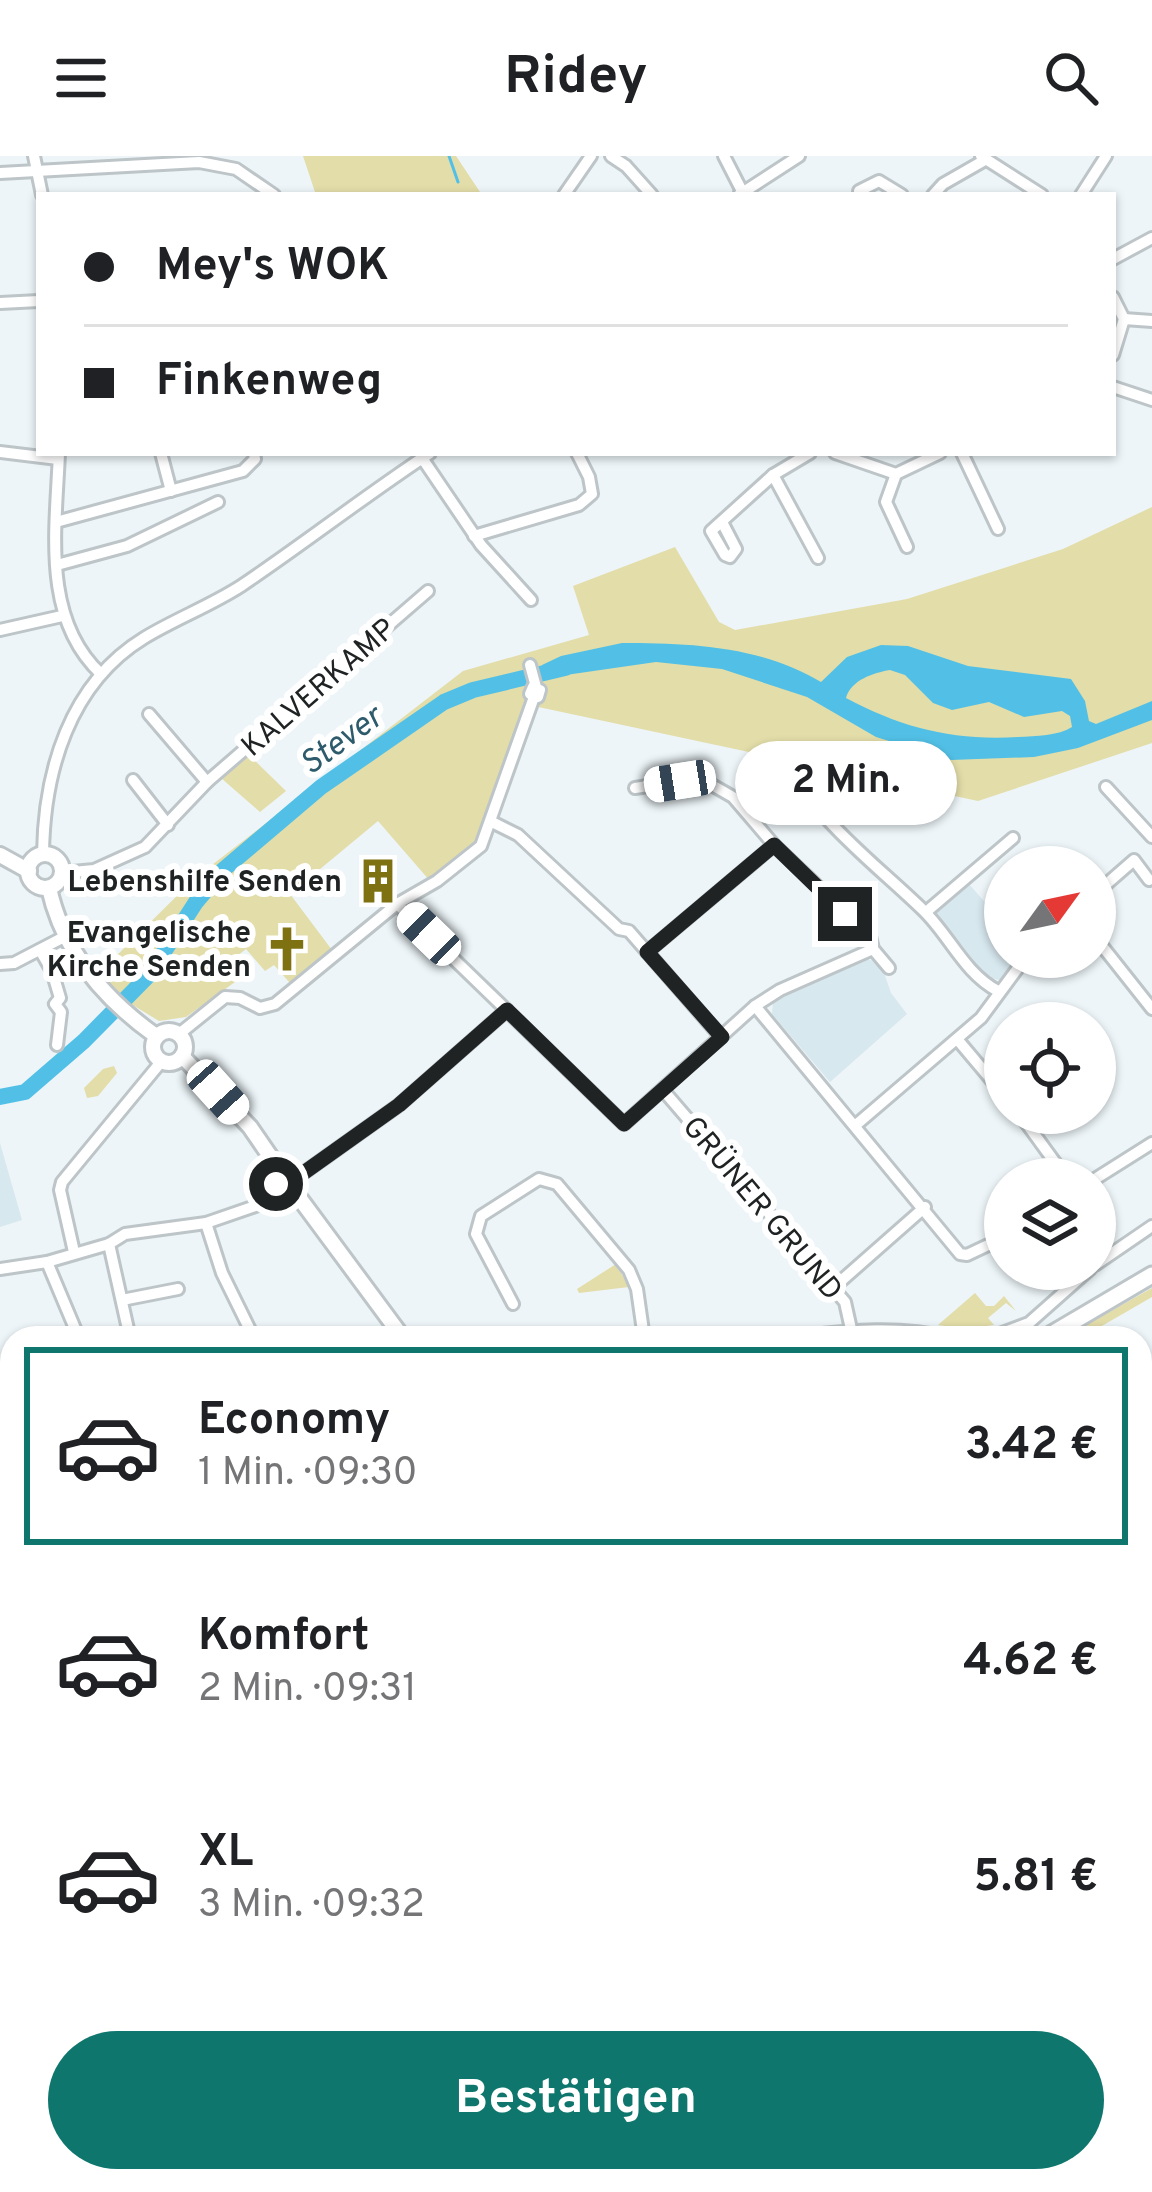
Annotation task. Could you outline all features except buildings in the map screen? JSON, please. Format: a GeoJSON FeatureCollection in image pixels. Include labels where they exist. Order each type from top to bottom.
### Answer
{"type":"FeatureCollection","features":[{"type":"Feature","properties":{"kind":"main road"},"geometry":{"type":"LineString","coordinates":[[1065,1326],[1152,1275]]}},
{"type":"Feature","properties":{"kind":"street"},"geometry":{"type":"LineString","coordinates":[[34,156],[42,192]]}},
{"type":"Feature","properties":{"kind":"street"},"geometry":{"type":"LineString","coordinates":[[566,192],[591,156]]}},
{"type":"Feature","properties":{"kind":"street"},"geometry":{"type":"LineString","coordinates":[[611,156],[647,192]]}},
{"type":"Feature","properties":{"kind":"street"},"geometry":{"type":"LineString","coordinates":[[724,156],[741,192]]}},
{"type":"Feature","properties":{"kind":"street"},"geometry":{"type":"LineString","coordinates":[[745,192],[800,156]]}},
{"type":"Feature","properties":{"kind":"street"},"geometry":{"type":"LineString","coordinates":[[1004,172],[1014,156]]}},
{"type":"Feature","properties":{"kind":"street"},"geometry":{"type":"LineString","coordinates":[[1083,192],[1106,156]]}},
{"type":"Feature","properties":{"kind":"street"},"geometry":{"type":"LineString","coordinates":[[937,192],[983,158],[1036,192]]}},
{"type":"Feature","properties":{"kind":"street"},"geometry":{"type":"LineString","coordinates":[[0,173],[128,160],[221,160],[270,192]]}},
{"type":"Feature","properties":{"kind":"street"},"geometry":{"type":"LineString","coordinates":[[859,191],[879,181],[897,192]]}},
{"type":"Feature","properties":{"kind":"street"},"geometry":{"type":"LineString","coordinates":[[1116,257],[1152,238]]}},
{"type":"Feature","properties":{"kind":"street"},"geometry":{"type":"LineString","coordinates":[[0,303],[36,301]]}},
{"type":"Feature","properties":{"kind":"street"},"geometry":{"type":"LineString","coordinates":[[1116,303],[1124,319],[1116,345]]}},
{"type":"Feature","properties":{"kind":"street"},"geometry":{"type":"LineString","coordinates":[[1124,319],[1152,321]]}},
{"type":"Feature","properties":{"kind":"street"},"geometry":{"type":"LineString","coordinates":[[1116,388],[1152,400]]}},
{"type":"Feature","properties":{"kind":"street"},"geometry":{"type":"LineString","coordinates":[[0,452],[36,454]]}},
{"type":"Feature","properties":{"kind":"street"},"geometry":{"type":"LineString","coordinates":[[59,456],[56,522],[62,616],[78,648],[101,674]]}},
{"type":"Feature","properties":{"kind":"street"},"geometry":{"type":"LineString","coordinates":[[162,456],[171,490]]}},
{"type":"Feature","properties":{"kind":"street"},"geometry":{"type":"LineString","coordinates":[[56,522],[243,471],[255,456]]}},
{"type":"Feature","properties":{"kind":"street"},"geometry":{"type":"LineString","coordinates":[[44,854],[44,814],[53,765],[74,712],[101,674],[137,643],[238,588],[426,456],[474,536],[532,600]]}},
{"type":"Feature","properties":{"kind":"street"},"geometry":{"type":"LineString","coordinates":[[474,536],[579,505],[592,494],[590,477],[579,456]]}},
{"type":"Feature","properties":{"kind":"street"},"geometry":{"type":"LineString","coordinates":[[722,522],[773,475],[804,456]]}},
{"type":"Feature","properties":{"kind":"street"},"geometry":{"type":"LineString","coordinates":[[844,456],[896,474],[934,456]]}},
{"type":"Feature","properties":{"kind":"street"},"geometry":{"type":"LineString","coordinates":[[963,456],[998,529]]}},
{"type":"Feature","properties":{"kind":"street"},"geometry":{"type":"LineString","coordinates":[[896,474],[886,502],[907,547]]}},
{"type":"Feature","properties":{"kind":"street"},"geometry":{"type":"LineString","coordinates":[[773,475],[818,558]]}},
{"type":"Feature","properties":{"kind":"street"},"geometry":{"type":"LineString","coordinates":[[57,565],[128,546],[218,502]]}},
{"type":"Feature","properties":{"kind":"street","name":"KALVERKAMP"},"geometry":{"type":"LineString","coordinates":[[62,872],[94,870],[146,847],[207,782],[428,591]]}},
{"type":"Feature","properties":{"kind":"street"},"geometry":{"type":"LineString","coordinates":[[0,630],[62,616]]}},
{"type":"Feature","properties":{"kind":"street"},"geometry":{"type":"LineString","coordinates":[[179,1034],[225,997],[260,1008],[275,1004],[397,904],[461,865],[481,846],[535,690],[530,665]]}},
{"type":"Feature","properties":{"kind":"street"},"geometry":{"type":"LineString","coordinates":[[149,714],[207,782]]}},
{"type":"Feature","properties":{"kind":"street"},"geometry":{"type":"LineString","coordinates":[[133,780],[168,825]]}},
{"type":"Feature","properties":{"kind":"street"},"geometry":{"type":"LineString","coordinates":[[635,788],[680,781],[712,784],[733,796],[774,845],[870,936],[873,949],[889,968]]}},
{"type":"Feature","properties":{"kind":"street"},"geometry":{"type":"LineString","coordinates":[[1106,787],[1152,837]]}},
{"type":"Feature","properties":{"kind":"street"},"geometry":{"type":"LineString","coordinates":[[828,820],[926,913],[976,977],[998,991]]}},
{"type":"Feature","properties":{"kind":"street"},"geometry":{"type":"LineString","coordinates":[[492,822],[518,835],[619,929],[629,931],[722,1037]]}},
{"type":"Feature","properties":{"kind":"street"},"geometry":{"type":"LineString","coordinates":[[926,913],[1013,838]]}},
{"type":"Feature","properties":{"kind":"street"},"geometry":{"type":"LineString","coordinates":[[647,952],[774,845]]}},
{"type":"Feature","properties":{"kind":"street"},"geometry":{"type":"LineString","coordinates":[[0,855],[28,871],[35,885],[49,888],[59,882],[62,872],[58,860],[44,854],[34,859],[28,871]]}},
{"type":"Feature","properties":{"kind":"street"},"geometry":{"type":"LineString","coordinates":[[1116,876],[1134,860],[1149,880]]}},
{"type":"Feature","properties":{"kind":"street"},"geometry":{"type":"LineString","coordinates":[[49,888],[64,937],[86,970],[156,1036]]}},
{"type":"Feature","properties":{"kind":"street","name":"GRÜNER GRUND"},"geometry":{"type":"LineString","coordinates":[[397,904],[624,1124],[755,1006],[873,949]]}},
{"type":"Feature","properties":{"kind":"street"},"geometry":{"type":"LineString","coordinates":[[0,964],[14,963],[64,937]]}},
{"type":"Feature","properties":{"kind":"street"},"geometry":{"type":"LineString","coordinates":[[40,950],[52,971],[60,1005],[56,1045]]}},
{"type":"Feature","properties":{"kind":"street"},"geometry":{"type":"LineString","coordinates":[[1116,964],[1152,1009]]}},
{"type":"Feature","properties":{"kind":"street"},"geometry":{"type":"LineString","coordinates":[[857,1124],[987,1011],[1009,978]]}},
{"type":"Feature","properties":{"kind":"street"},"geometry":{"type":"LineString","coordinates":[[755,1006],[963,1255],[984,1246]]}},
{"type":"Feature","properties":{"kind":"street"},"geometry":{"type":"LineString","coordinates":[[0,1269],[46,1262],[110,1244],[125,1234],[206,1223],[261,1204],[399,1105],[507,1010]]}},
{"type":"Feature","properties":{"kind":"street"},"geometry":{"type":"LineString","coordinates":[[168,1031],[179,1034],[185,1045],[182,1056],[173,1063],[161,1062],[153,1052],[156,1036],[168,1031]]}},
{"type":"Feature","properties":{"kind":"street"},"geometry":{"type":"LineString","coordinates":[[957,1039],[984,1071]]}},
{"type":"Feature","properties":{"kind":"street"},"geometry":{"type":"LineString","coordinates":[[182,1056],[250,1127],[395,1326]]}},
{"type":"Feature","properties":{"kind":"street"},"geometry":{"type":"LineString","coordinates":[[74,1252],[62,1182],[161,1062]]}},
{"type":"Feature","properties":{"kind":"street","name":"GRÜNER GRUND"},"geometry":{"type":"LineString","coordinates":[[663,1090],[833,1288],[850,1310],[852,1326]]}},
{"type":"Feature","properties":{"kind":"street"},"geometry":{"type":"LineString","coordinates":[[1116,1166],[1152,1143]]}},
{"type":"Feature","properties":{"kind":"street"},"geometry":{"type":"LineString","coordinates":[[513,1304],[476,1234],[481,1216],[539,1179],[557,1184],[629,1270],[642,1326]]}},
{"type":"Feature","properties":{"kind":"street"},"geometry":{"type":"LineString","coordinates":[[833,1288],[925,1207]]}},
{"type":"Feature","properties":{"kind":"street"},"geometry":{"type":"LineString","coordinates":[[206,1223],[222,1273],[248,1326]]}},
{"type":"Feature","properties":{"kind":"street"},"geometry":{"type":"LineString","coordinates":[[1116,1251],[1152,1226]]}},
{"type":"Feature","properties":{"kind":"street"},"geometry":{"type":"LineString","coordinates":[[110,1244],[127,1326]]}},
{"type":"Feature","properties":{"kind":"street"},"geometry":{"type":"LineString","coordinates":[[46,1262],[74,1326]]}},
{"type":"Feature","properties":{"kind":"street"},"geometry":{"type":"LineString","coordinates":[[122,1300],[178,1289]]}},
{"type":"Feature","properties":{"kind":"street"},"geometry":{"type":"LineString","coordinates":[[1021,1326],[1066,1290]]}},
{"type":"Feature","properties":{"kind":"shaded area"},"geometry":{"type":"Polygon","coordinates":[[[303,156],[456,156],[480,192],[315,192],[303,156]]]}},
{"type":"Feature","properties":{"kind":"shaded area"},"geometry":{"type":"Polygon","coordinates":[[[1152,507],[1152,743],[978,801],[529,705],[475,846],[430,881],[378,821],[290,894],[332,950],[290,983],[274,965],[265,971],[246,949],[224,966],[235,982],[186,1017],[159,1021],[131,1004],[99,973],[195,878],[463,671],[589,635],[573,586],[675,547],[719,622],[735,630],[907,599],[1063,549],[1152,507]]]}},
{"type":"Feature","properties":{"kind":"shaded area"},"geometry":{"type":"Polygon","coordinates":[[[248,754],[286,791],[260,812],[221,778],[248,754]]]}},
{"type":"Feature","properties":{"kind":"shaded area"},"geometry":{"type":"Polygon","coordinates":[[[968,883],[984,901],[984,974],[936,912],[968,883]]]}},
{"type":"Feature","properties":{"kind":"shaded area"},"geometry":{"type":"Polygon","coordinates":[[[856,960],[871,960],[882,967],[891,993],[907,1014],[830,1082],[772,1014],[773,1000],[856,960]]]}},
{"type":"Feature","properties":{"kind":"shaded area"},"geometry":{"type":"Polygon","coordinates":[[[114,1066],[117,1073],[98,1096],[87,1098],[84,1088],[103,1069],[114,1066]]]}},
{"type":"Feature","properties":{"kind":"shaded area"},"geometry":{"type":"Polygon","coordinates":[[[0,1143],[22,1220],[0,1227],[0,1143]]]}},
{"type":"Feature","properties":{"kind":"shaded area"},"geometry":{"type":"Polygon","coordinates":[[[616,1264],[629,1287],[579,1293],[577,1289],[616,1264]]]}},
{"type":"Feature","properties":{"kind":"shaded area"},"geometry":{"type":"Polygon","coordinates":[[[1152,1288],[1152,1297],[1102,1326],[1084,1326],[1152,1288]]]}},
{"type":"Feature","properties":{"kind":"shaded area"},"geometry":{"type":"Polygon","coordinates":[[[975,1293],[986,1306],[994,1306],[1004,1296],[1016,1311],[1006,1303],[988,1318],[994,1325],[938,1325],[975,1293]]]}},
{"type":"Feature","properties":{"kind":"water"},"geometry":{"type":"Polygon","coordinates":[[[622,643],[699,646],[774,661],[821,682],[847,657],[881,645],[908,646],[968,666],[1071,679],[1085,701],[1089,721],[1096,724],[1152,701],[1152,720],[1078,748],[1034,757],[951,760],[876,737],[807,697],[722,669],[656,662],[545,678],[542,665],[561,656],[622,643]],[[890,670],[870,675],[853,686],[846,698],[908,725],[950,734],[1032,736],[1072,727],[1070,716],[1062,711],[1024,717],[989,702],[952,710],[933,703],[905,675],[890,670]]]}},
{"type":"Feature","properties":{"kind":"waterway"},"geometry":{"type":"LineString","coordinates":[[449,156],[458,182]]}},
{"type":"Feature","properties":{"kind":"waterway","name":"Stever"},"geometry":{"type":"LineString","coordinates":[[0,1097],[25,1092],[84,1041],[149,975],[196,902],[223,870],[321,787],[444,702],[473,690],[565,668]]}},
{"type":"Feature","properties":{"kind":"place","name":"Lebenshilfe Senden"},"geometry":{"type":"Point","coordinates":[378,881]}},
{"type":"Feature","properties":{"kind":"place","name":"Evangelische Kirche Senden"},"geometry":{"type":"Point","coordinates":[287,949]}},
{"type":"Feature","properties":{"kind":"route"},"geometry":{"type":"LineString","coordinates":[[276,1184],[283,1175],[295,1179],[399,1105],[507,1010],[624,1124],[722,1037],[647,952],[774,845],[845,914]]}}]}
